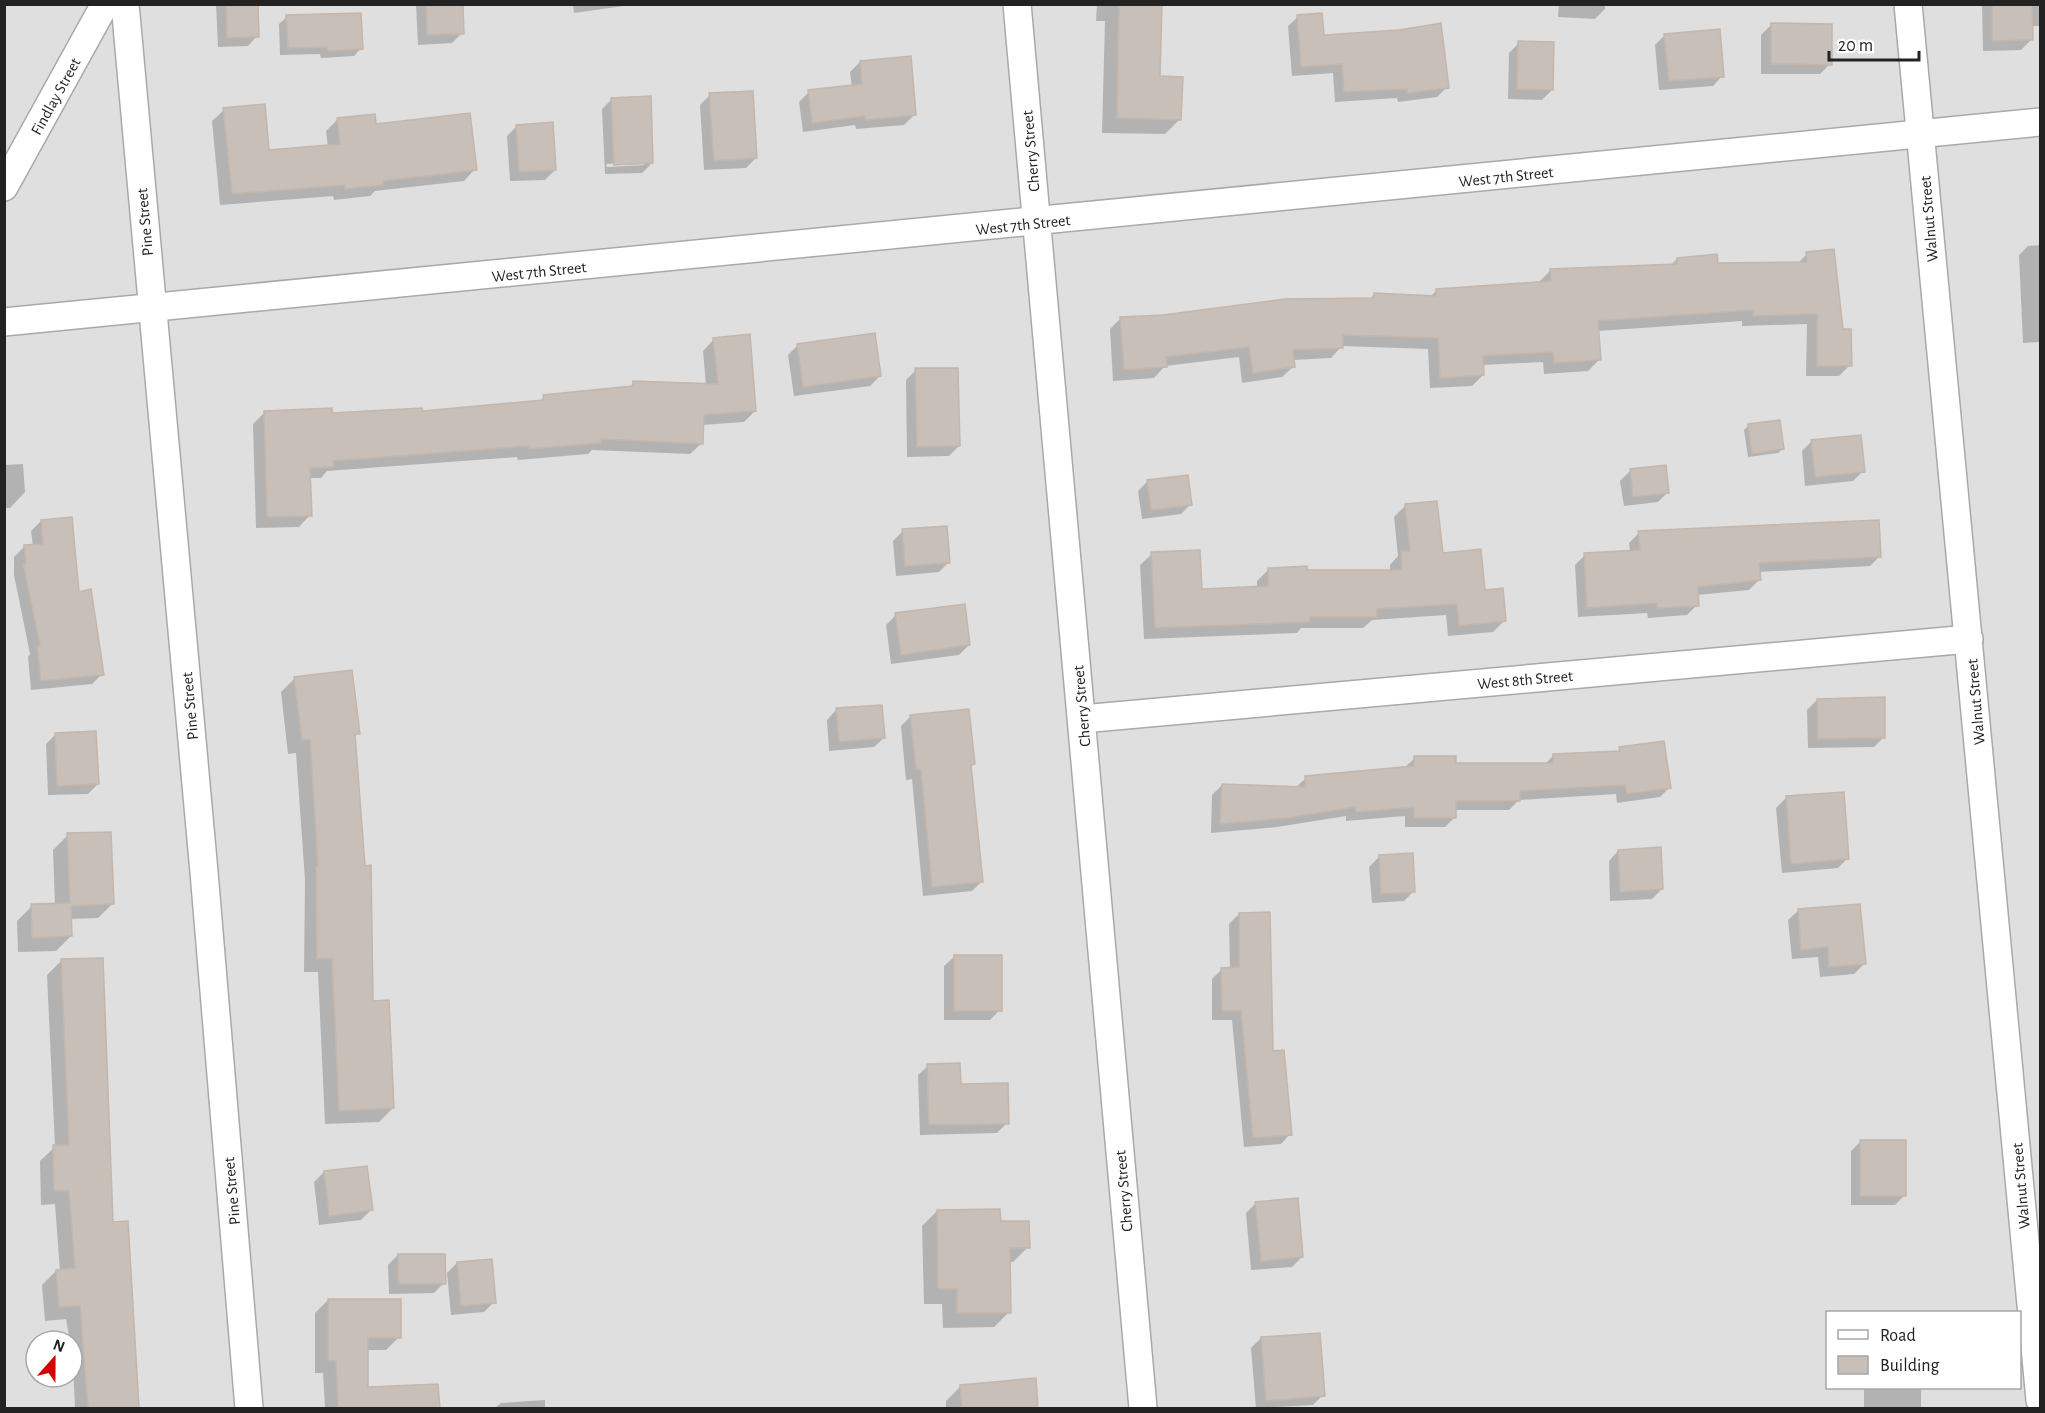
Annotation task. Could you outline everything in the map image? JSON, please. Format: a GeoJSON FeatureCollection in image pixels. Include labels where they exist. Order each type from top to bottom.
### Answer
{"type":"FeatureCollection","features":[{"type":"Feature","properties":{"kind":"street","name":"Findlay Street"},"geometry":{"type":"LineString","coordinates":[[4,187],[105,4]]}},
{"type":"Feature","properties":{"kind":"street","name":"Pine Street"},"geometry":{"type":"LineString","coordinates":[[125,4],[203,860],[249,1408]]}},
{"type":"Feature","properties":{"kind":"street","name":"Cherry Street"},"geometry":{"type":"LineString","coordinates":[[1017,4],[1143,1408]]}},
{"type":"Feature","properties":{"kind":"street","name":"Walnut Street"},"geometry":{"type":"LineString","coordinates":[[1908,4],[2040,1400]]}},
{"type":"Feature","properties":{"kind":"street","name":"West 7th Street"},"geometry":{"type":"LineString","coordinates":[[4,322],[2040,122]]}},
{"type":"Feature","properties":{"kind":"street","name":"West 8th Street"},"geometry":{"type":"LineString","coordinates":[[1082,719],[1969,639]]}},
{"type":"Feature","properties":{"kind":"shaded area"},"geometry":{"type":"Polygon","coordinates":[[[5,5],[2040,5],[2040,1408],[5,1408],[5,5]]]}},
{"type":"Feature","properties":{"kind":"building"},"geometry":{"type":"Polygon","coordinates":[[[226,4],[258,4],[259,37],[227,38],[226,4]]]}},
{"type":"Feature","properties":{"kind":"building"},"geometry":{"type":"Polygon","coordinates":[[[426,4],[463,4],[464,34],[427,35],[426,4]]]}},
{"type":"Feature","properties":{"kind":"building"},"geometry":{"type":"Polygon","coordinates":[[[1119,4],[1162,4],[1160,76],[1183,77],[1181,120],[1117,118],[1119,4]]]}},
{"type":"Feature","properties":{"kind":"building"},"geometry":{"type":"Polygon","coordinates":[[[1992,4],[2032,4],[2033,40],[1992,41],[1992,4]]]}},
{"type":"Feature","properties":{"kind":"building"},"geometry":{"type":"Polygon","coordinates":[[[361,13],[363,49],[328,51],[327,47],[288,48],[286,15],[361,13]]]}},
{"type":"Feature","properties":{"kind":"building"},"geometry":{"type":"Polygon","coordinates":[[[1322,13],[1324,35],[1399,30],[1441,23],[1449,88],[1407,93],[1407,89],[1344,92],[1342,64],[1301,67],[1297,15],[1322,13]]]}},
{"type":"Feature","properties":{"kind":"building"},"geometry":{"type":"Polygon","coordinates":[[[1771,23],[1832,24],[1832,65],[1771,64],[1771,23]]]}},
{"type":"Feature","properties":{"kind":"building"},"geometry":{"type":"Polygon","coordinates":[[[1720,29],[1724,77],[1669,81],[1664,34],[1720,29]]]}},
{"type":"Feature","properties":{"kind":"building"},"geometry":{"type":"Polygon","coordinates":[[[1518,41],[1554,42],[1553,90],[1517,89],[1518,41]]]}},
{"type":"Feature","properties":{"kind":"building"},"geometry":{"type":"Polygon","coordinates":[[[911,56],[916,115],[865,120],[865,116],[812,123],[808,90],[862,84],[860,61],[911,56]]]}},
{"type":"Feature","properties":{"kind":"building"},"geometry":{"type":"Polygon","coordinates":[[[753,91],[757,158],[714,161],[709,93],[753,91]]]}},
{"type":"Feature","properties":{"kind":"building"},"geometry":{"type":"Polygon","coordinates":[[[651,96],[653,163],[614,165],[611,98],[651,96]]]}},
{"type":"Feature","properties":{"kind":"building"},"geometry":{"type":"Polygon","coordinates":[[[265,104],[269,150],[340,144],[337,118],[375,114],[376,124],[470,113],[477,170],[383,181],[383,185],[345,189],[345,185],[232,194],[223,108],[265,104]]]}},
{"type":"Feature","properties":{"kind":"building"},"geometry":{"type":"Polygon","coordinates":[[[553,122],[556,170],[519,172],[516,125],[553,122]]]}},
{"type":"Feature","properties":{"kind":"building"},"geometry":{"type":"Polygon","coordinates":[[[1834,249],[1843,329],[1851,329],[1852,366],[1817,366],[1817,314],[1753,316],[1753,310],[1598,321],[1601,360],[1554,363],[1553,352],[1483,356],[1484,375],[1440,378],[1438,338],[1343,335],[1343,348],[1293,350],[1295,367],[1253,373],[1249,347],[1166,357],[1167,367],[1124,370],[1120,317],[1163,315],[1285,299],[1374,298],[1374,293],[1436,296],[1436,289],[1551,281],[1550,269],[1677,264],[1677,258],[1717,254],[1718,263],[1807,262],[1806,252],[1834,249]]]}},
{"type":"Feature","properties":{"kind":"building"},"geometry":{"type":"Polygon","coordinates":[[[875,333],[881,376],[803,387],[797,344],[875,333]]]}},
{"type":"Feature","properties":{"kind":"building"},"geometry":{"type":"Polygon","coordinates":[[[750,334],[756,411],[704,415],[703,444],[601,439],[601,443],[529,449],[528,446],[333,461],[334,467],[310,468],[312,516],[267,517],[264,411],[332,408],[332,413],[422,408],[422,411],[544,400],[543,395],[633,386],[633,381],[718,384],[713,338],[750,334]]]}},
{"type":"Feature","properties":{"kind":"building"},"geometry":{"type":"Polygon","coordinates":[[[915,368],[958,368],[960,446],[917,447],[915,368]]]}},
{"type":"Feature","properties":{"kind":"building"},"geometry":{"type":"Polygon","coordinates":[[[1780,420],[1784,449],[1752,454],[1748,424],[1780,420]]]}},
{"type":"Feature","properties":{"kind":"building"},"geometry":{"type":"Polygon","coordinates":[[[1861,435],[1865,472],[1815,477],[1811,440],[1861,435]]]}},
{"type":"Feature","properties":{"kind":"building"},"geometry":{"type":"Polygon","coordinates":[[[1666,465],[1669,493],[1633,497],[1630,469],[1666,465]]]}},
{"type":"Feature","properties":{"kind":"building"},"geometry":{"type":"Polygon","coordinates":[[[1188,475],[1192,505],[1151,510],[1147,480],[1188,475]]]}},
{"type":"Feature","properties":{"kind":"building"},"geometry":{"type":"Polygon","coordinates":[[[1437,501],[1443,553],[1481,549],[1485,590],[1503,588],[1506,621],[1459,626],[1457,604],[1377,609],[1377,617],[1310,617],[1310,622],[1155,628],[1151,552],[1200,550],[1202,589],[1268,586],[1268,568],[1307,566],[1307,570],[1402,570],[1401,551],[1410,551],[1405,504],[1437,501]]]}},
{"type":"Feature","properties":{"kind":"building"},"geometry":{"type":"Polygon","coordinates":[[[72,517],[79,592],[91,589],[104,675],[41,681],[37,646],[40,645],[23,564],[26,564],[24,545],[43,544],[41,520],[72,517]]]}},
{"type":"Feature","properties":{"kind":"building"},"geometry":{"type":"Polygon","coordinates":[[[1879,520],[1881,557],[1759,563],[1761,580],[1698,587],[1699,606],[1657,608],[1657,603],[1587,608],[1584,553],[1640,550],[1638,531],[1879,520]]]}},
{"type":"Feature","properties":{"kind":"building"},"geometry":{"type":"Polygon","coordinates":[[[947,526],[950,563],[905,566],[902,529],[947,526]]]}},
{"type":"Feature","properties":{"kind":"building"},"geometry":{"type":"Polygon","coordinates":[[[965,604],[970,645],[901,655],[895,613],[965,604]]]}},
{"type":"Feature","properties":{"kind":"building"},"geometry":{"type":"Polygon","coordinates":[[[352,670],[360,734],[355,734],[365,866],[371,865],[373,1001],[389,1000],[394,1108],[339,1111],[332,958],[317,959],[316,866],[318,866],[310,740],[302,740],[294,677],[352,670]]]}},
{"type":"Feature","properties":{"kind":"building"},"geometry":{"type":"Polygon","coordinates":[[[1885,697],[1885,738],[1818,739],[1817,699],[1885,697]]]}},
{"type":"Feature","properties":{"kind":"building"},"geometry":{"type":"Polygon","coordinates":[[[882,705],[885,738],[839,742],[836,708],[882,705]]]}},
{"type":"Feature","properties":{"kind":"building"},"geometry":{"type":"Polygon","coordinates":[[[969,709],[975,764],[971,765],[983,882],[932,887],[921,770],[916,770],[910,715],[969,709]]]}},
{"type":"Feature","properties":{"kind":"building"},"geometry":{"type":"Polygon","coordinates":[[[96,731],[99,784],[57,786],[55,733],[96,731]]]}},
{"type":"Feature","properties":{"kind":"building"},"geometry":{"type":"Polygon","coordinates":[[[1664,741],[1671,788],[1627,794],[1625,785],[1520,791],[1520,801],[1456,801],[1456,818],[1414,818],[1414,807],[1356,812],[1355,807],[1288,818],[1220,824],[1222,784],[1306,787],[1305,776],[1414,766],[1414,756],[1456,756],[1456,763],[1553,763],[1553,754],[1620,751],[1619,747],[1664,741]]]}},
{"type":"Feature","properties":{"kind":"building"},"geometry":{"type":"Polygon","coordinates":[[[1844,792],[1849,859],[1791,864],[1786,796],[1844,792]]]}},
{"type":"Feature","properties":{"kind":"building"},"geometry":{"type":"Polygon","coordinates":[[[111,832],[114,904],[71,906],[72,936],[32,938],[31,904],[70,903],[67,833],[111,832]]]}},
{"type":"Feature","properties":{"kind":"building"},"geometry":{"type":"Polygon","coordinates":[[[1661,847],[1663,889],[1620,892],[1618,850],[1661,847]]]}},
{"type":"Feature","properties":{"kind":"building"},"geometry":{"type":"Polygon","coordinates":[[[1413,853],[1415,892],[1381,894],[1379,855],[1413,853]]]}},
{"type":"Feature","properties":{"kind":"building"},"geometry":{"type":"Polygon","coordinates":[[[1860,904],[1866,964],[1829,967],[1828,947],[1801,950],[1798,909],[1860,904]]]}},
{"type":"Feature","properties":{"kind":"building"},"geometry":{"type":"Polygon","coordinates":[[[1270,912],[1273,1051],[1284,1050],[1292,1135],[1253,1138],[1241,1011],[1222,1011],[1221,968],[1239,967],[1239,913],[1270,912]]]}},
{"type":"Feature","properties":{"kind":"building"},"geometry":{"type":"Polygon","coordinates":[[[954,955],[1002,955],[1002,1011],[954,1011],[954,955]]]}},
{"type":"Feature","properties":{"kind":"building"},"geometry":{"type":"Polygon","coordinates":[[[103,958],[113,1222],[128,1221],[139,1408],[88,1408],[84,1329],[82,1329],[80,1306],[59,1307],[56,1270],[75,1268],[69,1191],[54,1191],[53,1145],[69,1145],[61,959],[103,958]]]}},
{"type":"Feature","properties":{"kind":"building"},"geometry":{"type":"Polygon","coordinates":[[[960,1063],[961,1084],[1008,1083],[1009,1124],[929,1125],[927,1064],[960,1063]]]}},
{"type":"Feature","properties":{"kind":"building"},"geometry":{"type":"Polygon","coordinates":[[[1860,1140],[1906,1140],[1906,1196],[1860,1196],[1860,1140]]]}},
{"type":"Feature","properties":{"kind":"building"},"geometry":{"type":"Polygon","coordinates":[[[367,1166],[373,1210],[329,1216],[324,1171],[367,1166]]]}},
{"type":"Feature","properties":{"kind":"building"},"geometry":{"type":"Polygon","coordinates":[[[1298,1198],[1303,1257],[1261,1261],[1255,1202],[1298,1198]]]}},
{"type":"Feature","properties":{"kind":"building"},"geometry":{"type":"Polygon","coordinates":[[[1000,1209],[1001,1221],[1029,1221],[1030,1248],[1010,1248],[1011,1313],[957,1313],[957,1289],[938,1289],[937,1210],[1000,1209]]]}},
{"type":"Feature","properties":{"kind":"building"},"geometry":{"type":"Polygon","coordinates":[[[398,1254],[445,1254],[446,1284],[398,1284],[398,1254]]]}},
{"type":"Feature","properties":{"kind":"building"},"geometry":{"type":"Polygon","coordinates":[[[492,1259],[496,1303],[461,1306],[457,1262],[492,1259]]]}},
{"type":"Feature","properties":{"kind":"building"},"geometry":{"type":"Polygon","coordinates":[[[328,1299],[401,1299],[401,1338],[368,1338],[368,1387],[438,1384],[440,1408],[338,1408],[336,1361],[328,1361],[328,1299]]]}},
{"type":"Feature","properties":{"kind":"building"},"geometry":{"type":"Polygon","coordinates":[[[1320,1333],[1325,1396],[1266,1401],[1261,1337],[1320,1333]]]}},
{"type":"Feature","properties":{"kind":"building"},"geometry":{"type":"Polygon","coordinates":[[[1036,1378],[1038,1408],[962,1408],[960,1385],[1036,1378]]]}}]}
